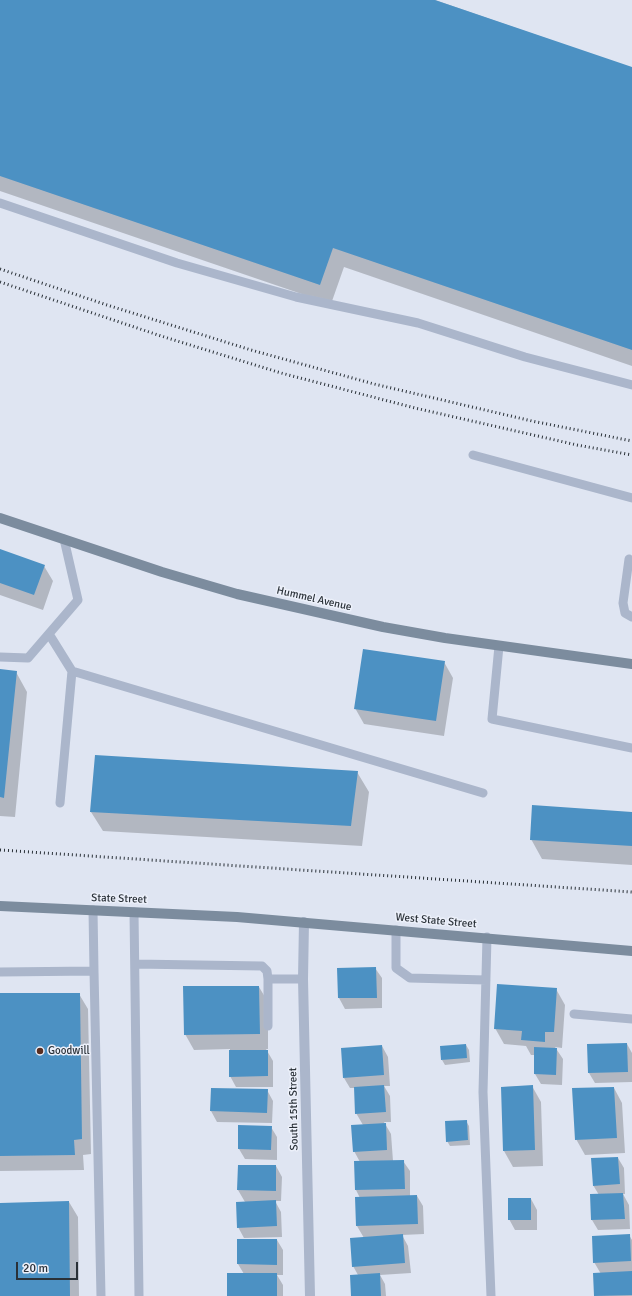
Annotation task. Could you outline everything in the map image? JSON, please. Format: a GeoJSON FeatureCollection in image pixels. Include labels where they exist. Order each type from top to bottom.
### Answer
{"type":"FeatureCollection","features":[{"type":"Feature","properties":{"kind":"main road","name":"Hummel Avenue"},"geometry":{"type":"LineString","coordinates":[[0,518],[162,572],[237,594],[383,627],[499,646],[632,664]]}},
{"type":"Feature","properties":{"kind":"main road","name":"State Street"},"geometry":{"type":"LineString","coordinates":[[0,906],[237,917]]}},
{"type":"Feature","properties":{"kind":"main road","name":"West State Street"},"geometry":{"type":"LineString","coordinates":[[237,917],[487,937],[632,951]]}},
{"type":"Feature","properties":{"kind":"street","name":"South 15th Street"},"geometry":{"type":"LineString","coordinates":[[304,922],[303,979],[310,1296]]}},
{"type":"Feature","properties":{"kind":"lane"},"geometry":{"type":"LineString","coordinates":[[0,203],[184,265],[296,297],[418,323],[525,357],[632,385]]}},
{"type":"Feature","properties":{"kind":"lane"},"geometry":{"type":"LineString","coordinates":[[473,454],[632,498]]}},
{"type":"Feature","properties":{"kind":"lane"},"geometry":{"type":"LineString","coordinates":[[0,657],[28,658],[78,600],[64,540]]}},
{"type":"Feature","properties":{"kind":"lane"},"geometry":{"type":"LineString","coordinates":[[629,559],[623,603],[625,613],[632,617]]}},
{"type":"Feature","properties":{"kind":"lane"},"geometry":{"type":"LineString","coordinates":[[50,634],[72,671],[60,803]]}},
{"type":"Feature","properties":{"kind":"lane"},"geometry":{"type":"LineString","coordinates":[[499,646],[492,719],[632,748]]}},
{"type":"Feature","properties":{"kind":"lane"},"geometry":{"type":"LineString","coordinates":[[72,671],[483,794]]}},
{"type":"Feature","properties":{"kind":"lane"},"geometry":{"type":"LineString","coordinates":[[93,910],[101,1296]]}},
{"type":"Feature","properties":{"kind":"lane"},"geometry":{"type":"LineString","coordinates":[[134,912],[139,1296]]}},
{"type":"Feature","properties":{"kind":"lane"},"geometry":{"type":"LineString","coordinates":[[396,930],[396,968],[410,978],[486,980]]}},
{"type":"Feature","properties":{"kind":"lane"},"geometry":{"type":"LineString","coordinates":[[487,937],[483,1092],[491,1296]]}},
{"type":"Feature","properties":{"kind":"lane"},"geometry":{"type":"LineString","coordinates":[[135,964],[262,966],[267,971],[268,979],[268,1026]]}},
{"type":"Feature","properties":{"kind":"lane"},"geometry":{"type":"LineString","coordinates":[[0,972],[94,971]]}},
{"type":"Feature","properties":{"kind":"lane"},"geometry":{"type":"LineString","coordinates":[[268,979],[303,979]]}},
{"type":"Feature","properties":{"kind":"lane"},"geometry":{"type":"LineString","coordinates":[[574,1014],[632,1019]]}},
{"type":"Feature","properties":{"kind":"building"},"geometry":{"type":"Polygon","coordinates":[[[0,0],[435,0],[632,67],[632,350],[333,248],[320,285],[0,176],[0,0]]]}},
{"type":"Feature","properties":{"kind":"building"},"geometry":{"type":"Polygon","coordinates":[[[0,549],[45,565],[34,595],[0,583],[0,549]]]}},
{"type":"Feature","properties":{"kind":"building"},"geometry":{"type":"Polygon","coordinates":[[[363,649],[445,661],[436,721],[354,709],[363,649]]]}},
{"type":"Feature","properties":{"kind":"building"},"geometry":{"type":"Polygon","coordinates":[[[0,669],[17,671],[4,798],[0,797],[0,669]]]}},
{"type":"Feature","properties":{"kind":"building"},"geometry":{"type":"Polygon","coordinates":[[[95,755],[358,771],[351,826],[90,812],[95,755]]]}},
{"type":"Feature","properties":{"kind":"building"},"geometry":{"type":"Polygon","coordinates":[[[532,805],[632,812],[632,846],[530,840],[532,805]]]}},
{"type":"Feature","properties":{"kind":"building"},"geometry":{"type":"Polygon","coordinates":[[[376,967],[377,998],[338,998],[337,968],[376,967]]]}},
{"type":"Feature","properties":{"kind":"building"},"geometry":{"type":"Polygon","coordinates":[[[497,984],[557,988],[554,1032],[545,1032],[545,1042],[521,1040],[522,1031],[494,1029],[497,984]]]}},
{"type":"Feature","properties":{"kind":"building"},"geometry":{"type":"Polygon","coordinates":[[[183,986],[259,986],[260,1034],[184,1035],[183,986]]]}},
{"type":"Feature","properties":{"kind":"building","name":"Goodwill"},"geometry":{"type":"Polygon","coordinates":[[[0,993],[80,993],[82,1139],[74,1140],[75,1155],[0,1156],[0,993]]]}},
{"type":"Feature","properties":{"kind":"building"},"geometry":{"type":"Polygon","coordinates":[[[627,1043],[628,1072],[588,1073],[587,1044],[627,1043]]]}},
{"type":"Feature","properties":{"kind":"building"},"geometry":{"type":"Polygon","coordinates":[[[466,1044],[467,1058],[441,1060],[440,1046],[466,1044]]]}},
{"type":"Feature","properties":{"kind":"building"},"geometry":{"type":"Polygon","coordinates":[[[382,1045],[384,1075],[343,1078],[341,1048],[382,1045]]]}},
{"type":"Feature","properties":{"kind":"building"},"geometry":{"type":"Polygon","coordinates":[[[534,1047],[557,1048],[556,1075],[534,1074],[534,1047]]]}},
{"type":"Feature","properties":{"kind":"building"},"geometry":{"type":"Polygon","coordinates":[[[229,1050],[268,1050],[268,1076],[229,1077],[229,1050]]]}},
{"type":"Feature","properties":{"kind":"building"},"geometry":{"type":"Polygon","coordinates":[[[384,1085],[386,1112],[355,1114],[354,1087],[384,1085]]]}},
{"type":"Feature","properties":{"kind":"building"},"geometry":{"type":"Polygon","coordinates":[[[533,1085],[535,1150],[503,1151],[501,1087],[533,1085]]]}},
{"type":"Feature","properties":{"kind":"building"},"geometry":{"type":"Polygon","coordinates":[[[614,1087],[617,1138],[575,1140],[572,1088],[614,1087]]]}},
{"type":"Feature","properties":{"kind":"building"},"geometry":{"type":"Polygon","coordinates":[[[211,1088],[268,1089],[267,1113],[210,1111],[211,1088]]]}},
{"type":"Feature","properties":{"kind":"building"},"geometry":{"type":"Polygon","coordinates":[[[467,1120],[468,1140],[446,1142],[445,1121],[467,1120]]]}},
{"type":"Feature","properties":{"kind":"building"},"geometry":{"type":"Polygon","coordinates":[[[386,1123],[387,1150],[353,1152],[351,1125],[386,1123]]]}},
{"type":"Feature","properties":{"kind":"building"},"geometry":{"type":"Polygon","coordinates":[[[238,1125],[272,1126],[271,1150],[238,1149],[238,1125]]]}},
{"type":"Feature","properties":{"kind":"building"},"geometry":{"type":"Polygon","coordinates":[[[618,1157],[620,1184],[593,1186],[591,1158],[618,1157]]]}},
{"type":"Feature","properties":{"kind":"building"},"geometry":{"type":"Polygon","coordinates":[[[404,1160],[405,1189],[355,1190],[354,1161],[404,1160]]]}},
{"type":"Feature","properties":{"kind":"building"},"geometry":{"type":"Polygon","coordinates":[[[238,1165],[276,1165],[276,1191],[237,1190],[238,1165]]]}},
{"type":"Feature","properties":{"kind":"building"},"geometry":{"type":"Polygon","coordinates":[[[623,1193],[625,1219],[591,1220],[590,1194],[623,1193]]]}},
{"type":"Feature","properties":{"kind":"building"},"geometry":{"type":"Polygon","coordinates":[[[417,1195],[418,1224],[356,1226],[355,1197],[417,1195]]]}},
{"type":"Feature","properties":{"kind":"building"},"geometry":{"type":"Polygon","coordinates":[[[508,1198],[531,1198],[531,1220],[508,1220],[508,1198]]]}},
{"type":"Feature","properties":{"kind":"building"},"geometry":{"type":"Polygon","coordinates":[[[276,1200],[277,1226],[237,1228],[236,1202],[276,1200]]]}},
{"type":"Feature","properties":{"kind":"building"},"geometry":{"type":"Polygon","coordinates":[[[69,1201],[70,1296],[0,1296],[0,1203],[69,1201]]]}},
{"type":"Feature","properties":{"kind":"building"},"geometry":{"type":"Polygon","coordinates":[[[403,1234],[405,1263],[352,1267],[350,1238],[403,1234]]]}},
{"type":"Feature","properties":{"kind":"building"},"geometry":{"type":"Polygon","coordinates":[[[630,1234],[631,1261],[593,1263],[592,1236],[630,1234]]]}},
{"type":"Feature","properties":{"kind":"building"},"geometry":{"type":"Polygon","coordinates":[[[237,1239],[277,1239],[277,1265],[237,1264],[237,1239]]]}},
{"type":"Feature","properties":{"kind":"building"},"geometry":{"type":"Polygon","coordinates":[[[632,1271],[632,1295],[594,1296],[593,1273],[632,1271]]]}},
{"type":"Feature","properties":{"kind":"building"},"geometry":{"type":"Polygon","coordinates":[[[227,1273],[277,1273],[277,1296],[227,1296],[227,1273]]]}},
{"type":"Feature","properties":{"kind":"building"},"geometry":{"type":"Polygon","coordinates":[[[380,1273],[381,1296],[351,1296],[350,1275],[380,1273]]]}},
{"type":"Feature","properties":{"kind":"railway"},"geometry":{"type":"LineString","coordinates":[[0,269],[107,305],[251,350],[374,384],[532,421],[632,441]]}},
{"type":"Feature","properties":{"kind":"railway"},"geometry":{"type":"LineString","coordinates":[[0,282],[161,336],[281,373],[415,408],[577,445],[632,455]]}},
{"type":"Feature","properties":{"kind":"railway"},"geometry":{"type":"LineString","coordinates":[[0,850],[632,892]]}},
{"type":"Feature","properties":{"kind":"place","name":"Goodwill"},"geometry":{"type":"Point","coordinates":[40,1051]}}]}
